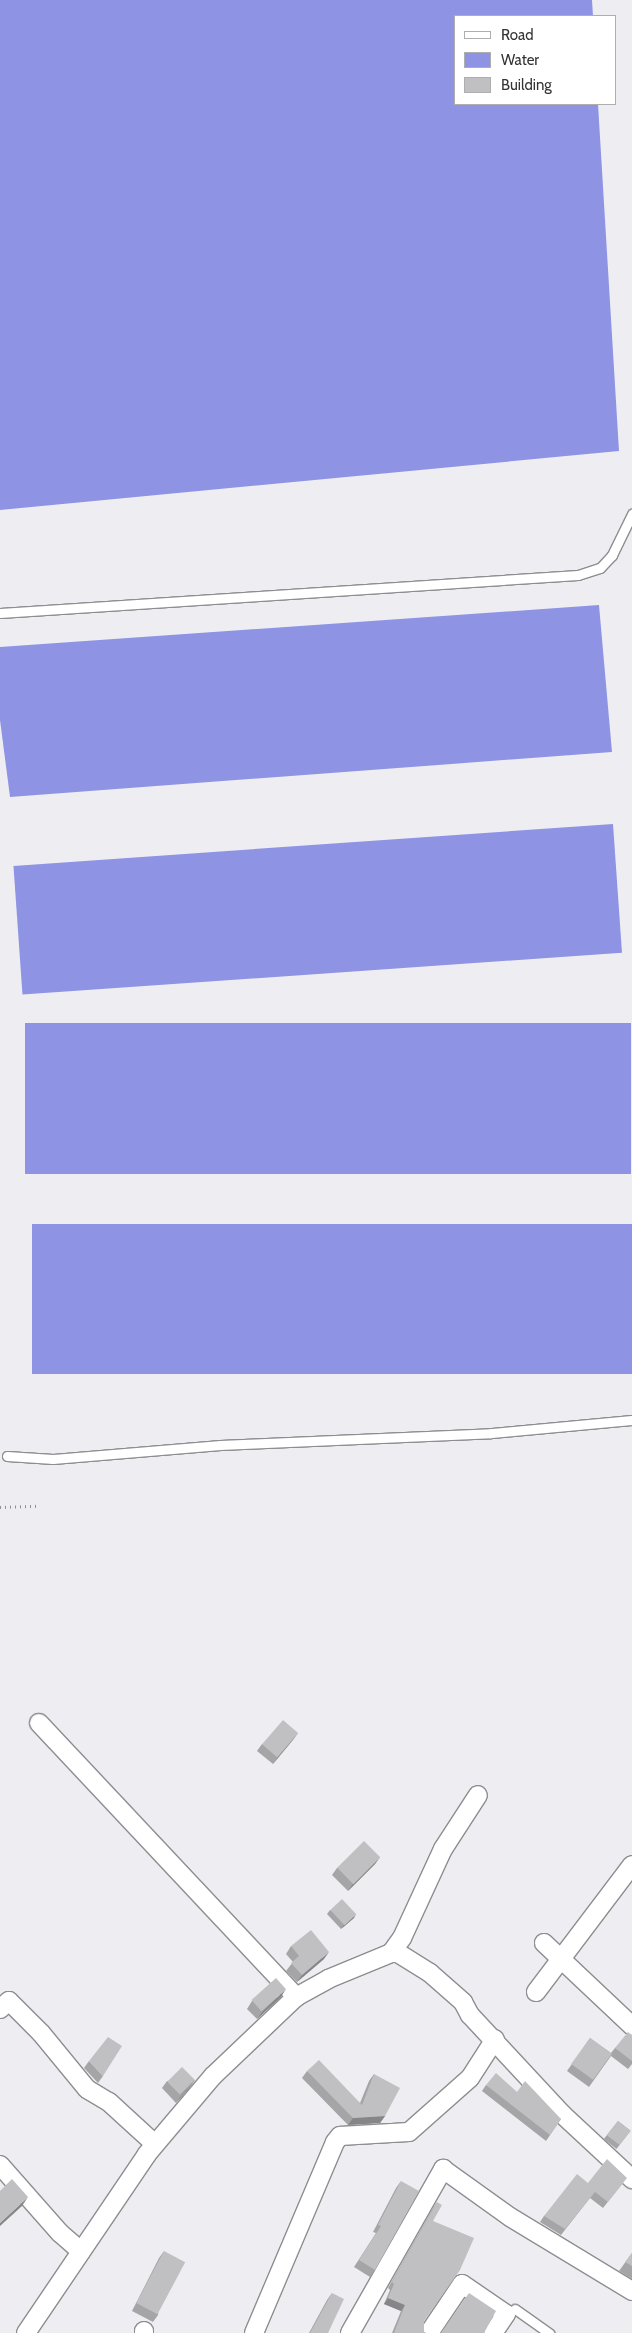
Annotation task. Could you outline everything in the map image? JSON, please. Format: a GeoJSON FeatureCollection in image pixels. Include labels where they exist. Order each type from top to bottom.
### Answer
{"type":"FeatureCollection","features":[{"type":"Feature","properties":{"kind":"street"},"geometry":{"type":"LineString","coordinates":[[39,1723],[296,1997]]}},
{"type":"Feature","properties":{"kind":"street"},"geometry":{"type":"LineString","coordinates":[[390,1953],[402,1938],[443,1849],[478,1796]]}},
{"type":"Feature","properties":{"kind":"street"},"geometry":{"type":"LineString","coordinates":[[536,1992],[632,1865]]}},
{"type":"Feature","properties":{"kind":"street"},"geometry":{"type":"LineString","coordinates":[[544,1944],[632,2026]]}},
{"type":"Feature","properties":{"kind":"street"},"geometry":{"type":"LineString","coordinates":[[26,2333],[155,2144],[213,2076],[296,1997],[328,1978],[390,1953],[398,1953],[430,1973],[463,2002],[470,2015],[495,2039],[562,2114],[632,2179]]}},
{"type":"Feature","properties":{"kind":"street"},"geometry":{"type":"LineString","coordinates":[[0,2009],[9,2001],[41,2033],[87,2089],[109,2102],[155,2144]]}},
{"type":"Feature","properties":{"kind":"street"},"geometry":{"type":"LineString","coordinates":[[254,2333],[335,2142],[340,2136],[409,2132],[470,2078],[495,2039]]}},
{"type":"Feature","properties":{"kind":"street"},"geometry":{"type":"LineString","coordinates":[[0,2165],[60,2233],[81,2251]]}},
{"type":"Feature","properties":{"kind":"street"},"geometry":{"type":"LineString","coordinates":[[350,2333],[443,2169],[510,2217],[632,2290]]}},
{"type":"Feature","properties":{"kind":"street"},"geometry":{"type":"LineString","coordinates":[[429,2333],[462,2284],[506,2314],[492,2333]]}},
{"type":"Feature","properties":{"kind":"lane"},"geometry":{"type":"LineString","coordinates":[[0,613],[578,575],[600,568],[612,555],[632,514]]}},
{"type":"Feature","properties":{"kind":"lane"},"geometry":{"type":"LineString","coordinates":[[6,1456],[53,1459],[220,1444],[491,1433],[632,1420]]}},
{"type":"Feature","properties":{"kind":"lane"},"geometry":{"type":"LineString","coordinates":[[515,2309],[549,2333]]}},
{"type":"Feature","properties":{"kind":"path"},"geometry":{"type":"LineString","coordinates":[[0,1508],[38,1506]]}},
{"type":"Feature","properties":{"kind":"water"},"geometry":{"type":"Polygon","coordinates":[[[0,0],[592,0],[593,15],[454,15],[454,105],[598,105],[619,451],[0,510],[0,0]]]}},
{"type":"Feature","properties":{"kind":"water"},"geometry":{"type":"Polygon","coordinates":[[[599,605],[612,752],[10,797],[0,720],[0,647],[599,605]]]}},
{"type":"Feature","properties":{"kind":"water"},"geometry":{"type":"Polygon","coordinates":[[[613,824],[622,953],[22,995],[13,866],[613,824]]]}},
{"type":"Feature","properties":{"kind":"water"},"geometry":{"type":"Polygon","coordinates":[[[25,1023],[631,1023],[631,1174],[25,1174],[25,1023]]]}},
{"type":"Feature","properties":{"kind":"water"},"geometry":{"type":"Polygon","coordinates":[[[32,1224],[632,1224],[632,1374],[32,1374],[32,1224]]]}},
{"type":"Feature","properties":{"kind":"building"},"geometry":{"type":"Polygon","coordinates":[[[283,1720],[298,1733],[277,1757],[262,1744],[283,1720]]]}},
{"type":"Feature","properties":{"kind":"building"},"geometry":{"type":"Polygon","coordinates":[[[364,1841],[380,1857],[353,1884],[337,1868],[364,1841]]]}},
{"type":"Feature","properties":{"kind":"building"},"geometry":{"type":"Polygon","coordinates":[[[342,1899],[356,1914],[345,1925],[330,1910],[342,1899]]]}},
{"type":"Feature","properties":{"kind":"building"},"geometry":{"type":"Polygon","coordinates":[[[311,1930],[329,1952],[302,1975],[291,1963],[299,1956],[291,1946],[311,1930]]]}},
{"type":"Feature","properties":{"kind":"building"},"geometry":{"type":"Polygon","coordinates":[[[276,1978],[286,1989],[262,2011],[251,2000],[276,1978]]]}},
{"type":"Feature","properties":{"kind":"building"},"geometry":{"type":"Polygon","coordinates":[[[628,2032],[632,2035],[632,2061],[615,2048],[628,2032]]]}},
{"type":"Feature","properties":{"kind":"building"},"geometry":{"type":"Polygon","coordinates":[[[108,2037],[122,2046],[103,2076],[89,2061],[108,2037]]]}},
{"type":"Feature","properties":{"kind":"building"},"geometry":{"type":"Polygon","coordinates":[[[590,2038],[612,2054],[593,2080],[571,2064],[590,2038]]]}},
{"type":"Feature","properties":{"kind":"building"},"geometry":{"type":"Polygon","coordinates":[[[319,2060],[362,2105],[374,2074],[400,2088],[385,2116],[353,2118],[307,2071],[319,2060]]]}},
{"type":"Feature","properties":{"kind":"building"},"geometry":{"type":"Polygon","coordinates":[[[182,2067],[195,2080],[180,2095],[167,2082],[182,2067]]]}},
{"type":"Feature","properties":{"kind":"building"},"geometry":{"type":"Polygon","coordinates":[[[496,2073],[517,2092],[525,2081],[561,2119],[550,2135],[486,2085],[496,2073]]]}},
{"type":"Feature","properties":{"kind":"building"},"geometry":{"type":"Polygon","coordinates":[[[618,2121],[631,2131],[620,2145],[607,2135],[618,2121]]]}},
{"type":"Feature","properties":{"kind":"building"},"geometry":{"type":"Polygon","coordinates":[[[607,2159],[627,2178],[608,2202],[595,2192],[565,2229],[544,2216],[577,2174],[588,2183],[607,2159]]]}},
{"type":"Feature","properties":{"kind":"building"},"geometry":{"type":"Polygon","coordinates":[[[12,2179],[28,2197],[0,2223],[0,2191],[12,2179]]]}},
{"type":"Feature","properties":{"kind":"building"},"geometry":{"type":"Polygon","coordinates":[[[401,2181],[419,2191],[375,2270],[359,2260],[381,2226],[378,2225],[401,2181]]]}},
{"type":"Feature","properties":{"kind":"building"},"geometry":{"type":"Polygon","coordinates":[[[437,2202],[442,2205],[433,2221],[474,2238],[460,2270],[424,2321],[424,2332],[426,2333],[394,2333],[405,2305],[388,2298],[394,2284],[392,2282],[437,2202]]]}},
{"type":"Feature","properties":{"kind":"building"},"geometry":{"type":"Polygon","coordinates":[[[164,2251],[185,2262],[157,2314],[136,2303],[164,2251]]]}},
{"type":"Feature","properties":{"kind":"building"},"geometry":{"type":"Polygon","coordinates":[[[632,2253],[632,2266],[625,2262],[632,2253]]]}},
{"type":"Feature","properties":{"kind":"building"},"geometry":{"type":"Polygon","coordinates":[[[332,2293],[344,2299],[328,2333],[310,2333],[332,2293]]]}},
{"type":"Feature","properties":{"kind":"building"},"geometry":{"type":"Polygon","coordinates":[[[469,2293],[496,2311],[484,2333],[441,2333],[469,2293]]]}}]}
